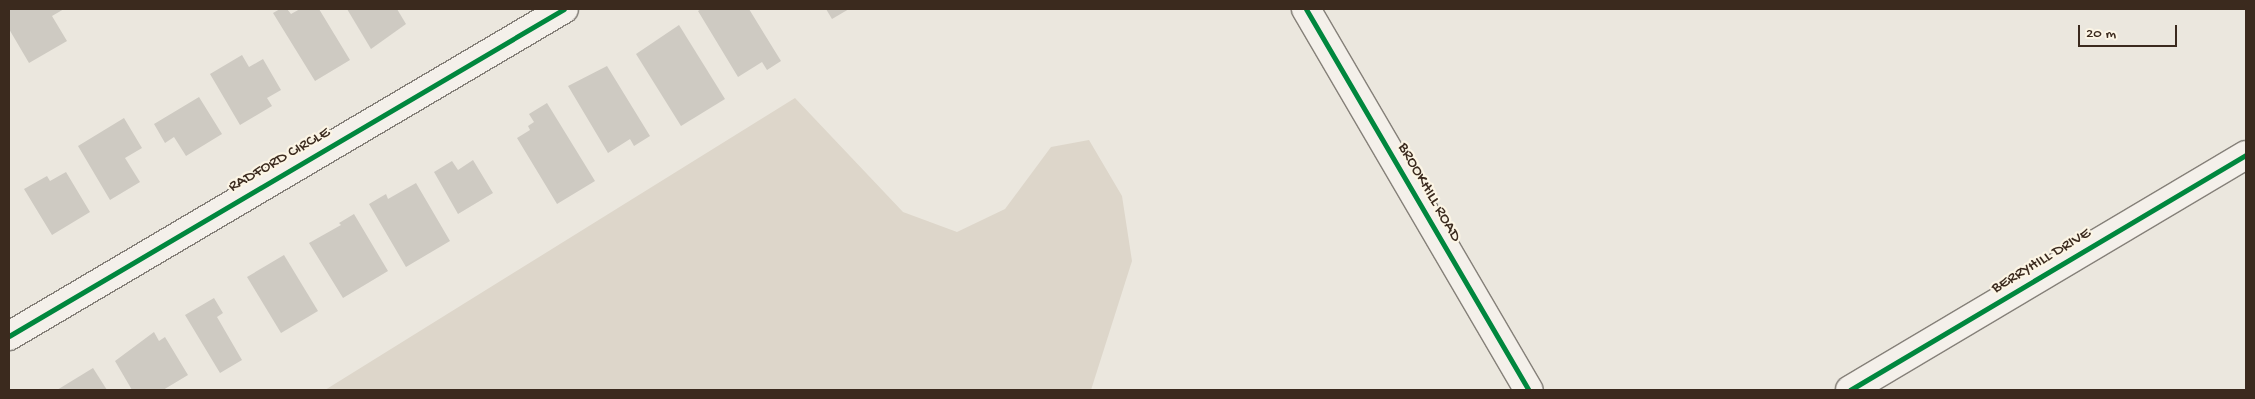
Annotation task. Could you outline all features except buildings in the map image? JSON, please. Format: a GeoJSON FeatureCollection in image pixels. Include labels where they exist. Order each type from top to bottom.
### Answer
{"type":"FeatureCollection","features":[{"type":"Feature","properties":{"kind":"street","name":"RADFORD CIRCLE"},"geometry":{"type":"LineString","coordinates":[[9,336],[564,9]]}},
{"type":"Feature","properties":{"kind":"street","name":"BROOKHILL ROAD"},"geometry":{"type":"LineString","coordinates":[[1306,9],[1529,390]]}},
{"type":"Feature","properties":{"kind":"street","name":"BERRYHILL DRIVE"},"geometry":{"type":"LineString","coordinates":[[1850,390],[2246,155]]}},
{"type":"Feature","properties":{"kind":"shaded area"},"geometry":{"type":"Polygon","coordinates":[[[795,98],[903,212],[957,232],[1005,209],[1051,147],[1089,140],[1122,196],[1132,261],[1091,390],[325,390],[795,98]]]}},
{"type":"Feature","properties":{"kind":"cycle path"},"geometry":{"type":"LineString","coordinates":[[9,336],[564,9]]}},
{"type":"Feature","properties":{"kind":"cycle path"},"geometry":{"type":"LineString","coordinates":[[1306,9],[1529,390]]}},
{"type":"Feature","properties":{"kind":"cycle path"},"geometry":{"type":"LineString","coordinates":[[1850,390],[2246,155]]}}]}
